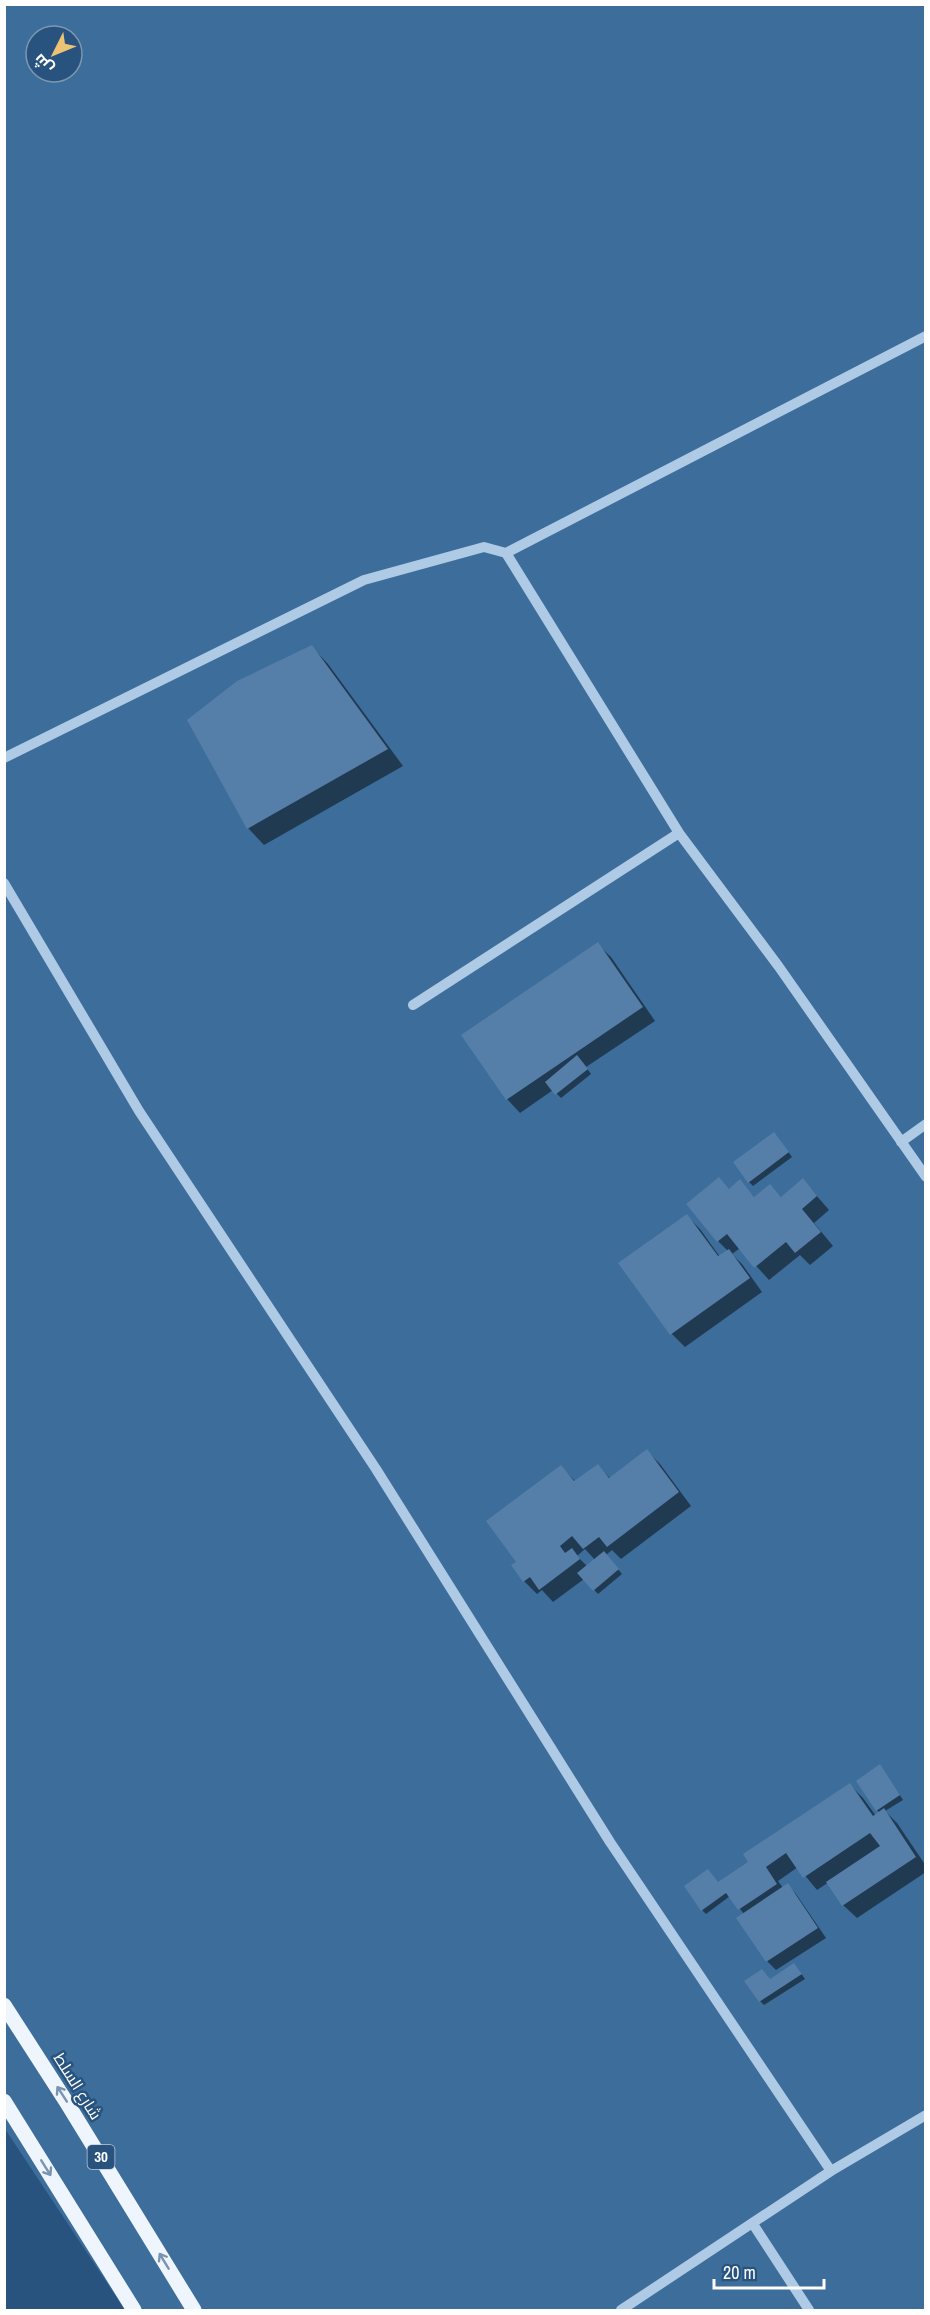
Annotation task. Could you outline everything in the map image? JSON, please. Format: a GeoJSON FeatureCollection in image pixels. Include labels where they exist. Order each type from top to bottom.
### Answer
{"type":"FeatureCollection","features":[{"type":"Feature","properties":{"kind":"main road","name":"شارع السلط"},"geometry":{"type":"LineString","coordinates":[[4,2005],[194,2310]]}},
{"type":"Feature","properties":{"kind":"main road"},"geometry":{"type":"LineString","coordinates":[[4,2101],[134,2310]]}},
{"type":"Feature","properties":{"kind":"street"},"geometry":{"type":"LineString","coordinates":[[4,758],[364,580],[484,547],[506,553],[926,336]]}},
{"type":"Feature","properties":{"kind":"street"},"geometry":{"type":"LineString","coordinates":[[506,553],[679,833],[779,967],[926,1177]]}},
{"type":"Feature","properties":{"kind":"street"},"geometry":{"type":"LineString","coordinates":[[413,1005],[679,833]]}},
{"type":"Feature","properties":{"kind":"street"},"geometry":{"type":"LineString","coordinates":[[4,883],[139,1111],[376,1468],[610,1842],[831,2171]]}},
{"type":"Feature","properties":{"kind":"street"},"geometry":{"type":"LineString","coordinates":[[901,1142],[926,1124]]}},
{"type":"Feature","properties":{"kind":"street"},"geometry":{"type":"LineString","coordinates":[[621,2310],[831,2171],[926,2115]]}},
{"type":"Feature","properties":{"kind":"street"},"geometry":{"type":"LineString","coordinates":[[753,2224],[809,2310]]}},
{"type":"Feature","properties":{"kind":"shaded area"},"geometry":{"type":"Polygon","coordinates":[[[4,5],[925,5],[925,2310],[125,2310],[5,2129],[4,5]]]}},
{"type":"Feature","properties":{"kind":"building"},"geometry":{"type":"Polygon","coordinates":[[[312,645],[388,749],[247,829],[187,720],[237,681],[312,645]]]}},
{"type":"Feature","properties":{"kind":"building"},"geometry":{"type":"Polygon","coordinates":[[[598,942],[643,1007],[506,1100],[461,1035],[598,942]]]}},
{"type":"Feature","properties":{"kind":"building"},"geometry":{"type":"Polygon","coordinates":[[[577,1055],[588,1069],[555,1095],[545,1082],[577,1055]]]}},
{"type":"Feature","properties":{"kind":"building"},"geometry":{"type":"Polygon","coordinates":[[[774,1132],[789,1152],[748,1183],[733,1162],[774,1132]]]}},
{"type":"Feature","properties":{"kind":"building"},"geometry":{"type":"Polygon","coordinates":[[[719,1177],[729,1189],[740,1179],[754,1197],[770,1184],[781,1197],[803,1178],[817,1196],[802,1209],[821,1232],[795,1253],[786,1242],[754,1268],[727,1234],[717,1242],[686,1204],[719,1177]]]}},
{"type":"Feature","properties":{"kind":"building"},"geometry":{"type":"Polygon","coordinates":[[[687,1214],[718,1256],[729,1249],[750,1278],[670,1335],[618,1263],[687,1214]]]}},
{"type":"Feature","properties":{"kind":"building"},"geometry":{"type":"Polygon","coordinates":[[[647,1449],[679,1492],[607,1547],[599,1537],[583,1549],[572,1536],[560,1546],[565,1553],[572,1548],[580,1559],[539,1590],[530,1577],[523,1582],[511,1565],[516,1562],[486,1521],[561,1465],[574,1481],[598,1464],[609,1478],[647,1449]]]}},
{"type":"Feature","properties":{"kind":"building"},"geometry":{"type":"Polygon","coordinates":[[[604,1551],[619,1569],[593,1591],[577,1573],[604,1551]]]}},
{"type":"Feature","properties":{"kind":"building"},"geometry":{"type":"Polygon","coordinates":[[[880,1764],[900,1795],[876,1811],[856,1781],[880,1764]]]}},
{"type":"Feature","properties":{"kind":"building"},"geometry":{"type":"Polygon","coordinates":[[[850,1783],[873,1816],[884,1808],[916,1857],[842,1906],[826,1882],[880,1846],[870,1833],[803,1878],[786,1853],[766,1867],[777,1884],[738,1910],[726,1893],[701,1911],[684,1886],[708,1869],[718,1882],[748,1862],[743,1854],[850,1783]]]}},
{"type":"Feature","properties":{"kind":"building"},"geometry":{"type":"Polygon","coordinates":[[[788,1883],[818,1928],[766,1962],[736,1918],[788,1883]]]}},
{"type":"Feature","properties":{"kind":"building"},"geometry":{"type":"Polygon","coordinates":[[[794,1963],[802,1974],[759,2002],[744,1981],[762,1969],[770,1979],[794,1963]]]}}]}
